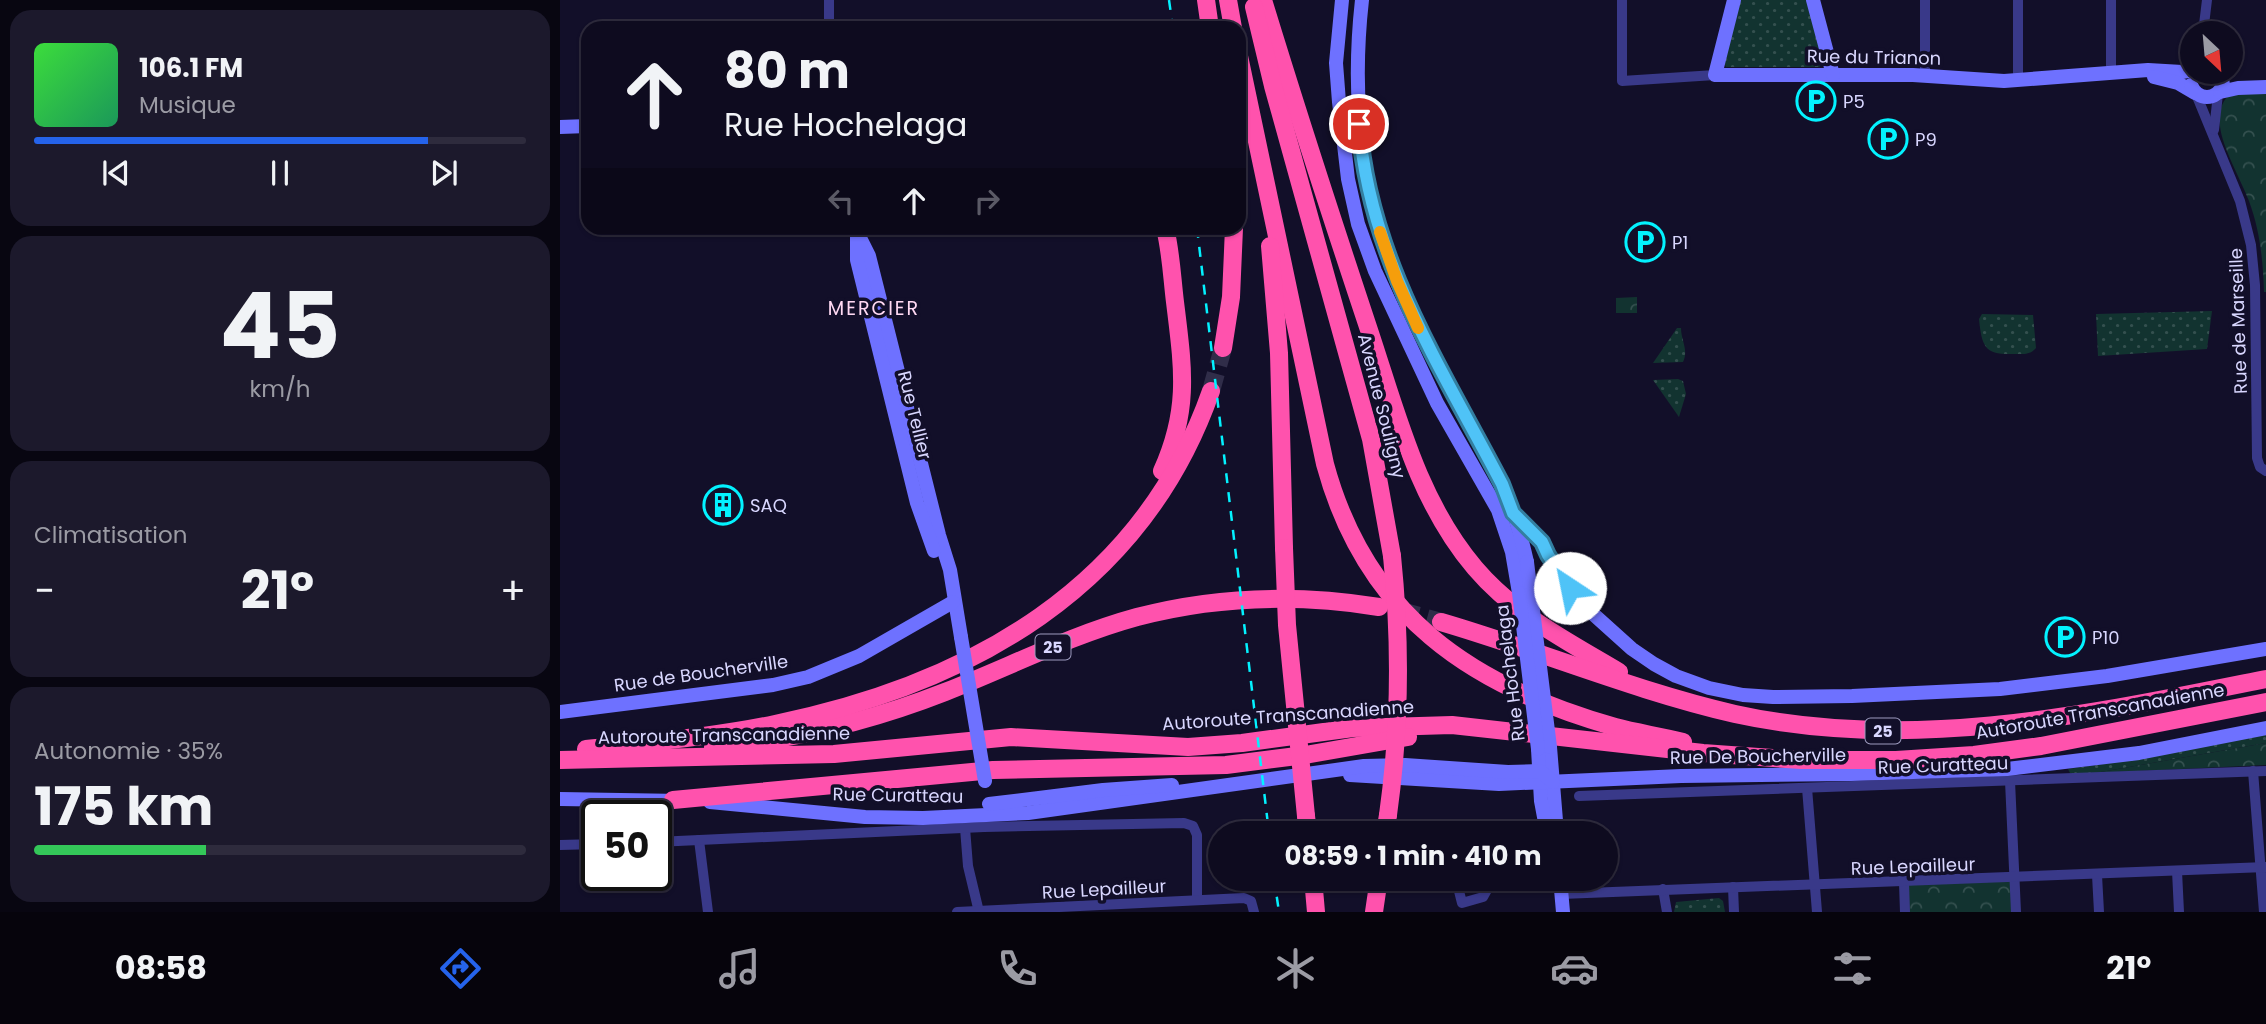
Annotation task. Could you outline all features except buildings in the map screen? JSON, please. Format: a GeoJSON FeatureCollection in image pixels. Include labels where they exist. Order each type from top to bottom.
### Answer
{"type":"FeatureCollection","features":[{"type":"Feature","properties":{"kind":"highway"},"geometry":{"type":"LineString","coordinates":[[1206,0],[1209,21]]}},
{"type":"Feature","properties":{"kind":"highway"},"geometry":{"type":"LineString","coordinates":[[1227,0],[1232,21]]}},
{"type":"Feature","properties":{"kind":"highway","name":"Avenue Souligny"},"geometry":{"type":"LineString","coordinates":[[1252,0],[1273,86],[1365,416],[1380,481],[1392,556],[1398,642],[1399,692],[1387,821]]}},
{"type":"Feature","properties":{"kind":"highway"},"geometry":{"type":"LineString","coordinates":[[1263,0],[1397,415],[1435,510],[1468,560],[1508,601],[1546,630],[1643,687]]}},
{"type":"Feature","properties":{"kind":"highway"},"geometry":{"type":"LineString","coordinates":[[1246,91],[1329,480],[1347,527],[1371,570],[1402,609],[1444,649],[1485,676],[1535,699],[1615,727],[1744,756]]}},
{"type":"Feature","properties":{"kind":"highway"},"geometry":{"type":"LineString","coordinates":[[1246,100],[1268,232],[1278,325],[1287,625],[1307,821]]}},
{"type":"Feature","properties":{"kind":"highway"},"geometry":{"type":"LineString","coordinates":[[1002,642],[1049,609],[1100,562],[1136,516],[1172,450],[1181,413],[1183,372],[1166,235]]}},
{"type":"Feature","properties":{"kind":"highway"},"geometry":{"type":"LineString","coordinates":[[1223,348],[1233,282],[1234,235]]}},
{"type":"Feature","properties":{"kind":"highway"},"geometry":{"type":"LineString","coordinates":[[561,754],[727,732],[809,716],[903,688],[956,666],[1002,642],[1045,615],[1079,588],[1131,535],[1170,480],[1192,439],[1210,391]]}},
{"type":"Feature","properties":{"kind":"highway","name":"Autoroute Transcanadienne"},"geometry":{"type":"LineString","coordinates":[[561,754],[717,746],[771,740],[847,724],[926,700],[1101,628],[1193,605],[1286,598],[1379,607]]}},
{"type":"Feature","properties":{"kind":"highway","name":"Autoroute Transcanadienne"},"geometry":{"type":"LineString","coordinates":[[1441,622],[1722,710],[1772,721],[1831,728],[1902,732],[2042,720],[2266,677]]}},
{"type":"Feature","properties":{"kind":"highway","name":"Autoroute Transcanadienne"},"geometry":{"type":"LineString","coordinates":[[561,754],[834,754],[1012,737],[1188,747],[1389,725],[1452,725],[1550,744],[1801,760],[1896,760],[1974,755],[2100,736],[2266,702]]}},
{"type":"Feature","properties":{"kind":"highway"},"geometry":{"type":"LineString","coordinates":[[673,800],[993,770],[1226,765],[1434,735],[1550,744]]}},
{"type":"Feature","properties":{"kind":"highway"},"geometry":{"type":"LineString","coordinates":[[1314,891],[1316,912]]}},
{"type":"Feature","properties":{"kind":"highway"},"geometry":{"type":"LineString","coordinates":[[1374,912],[1377,891]]}},
{"type":"Feature","properties":{"kind":"main road","name":"Rue Hochelaga"},"geometry":{"type":"LineString","coordinates":[[1342,0],[1336,63],[1348,179],[1358,224],[1396,318],[1437,403],[1493,499],[1520,557]]}},
{"type":"Feature","properties":{"kind":"main road","name":"Rue Hochelaga"},"geometry":{"type":"LineString","coordinates":[[1362,0],[1357,78],[1360,130],[1367,183],[1380,232],[1410,312],[1502,484],[1513,513],[1550,744],[1545,778],[1543,812],[1545,821]]}},
{"type":"Feature","properties":{"kind":"main road"},"geometry":{"type":"LineString","coordinates":[[1714,75],[1734,0]]}},
{"type":"Feature","properties":{"kind":"main road"},"geometry":{"type":"LineString","coordinates":[[1813,0],[1833,75]]}},
{"type":"Feature","properties":{"kind":"main road","name":"Rue du Trianon"},"geometry":{"type":"LineString","coordinates":[[1714,75],[1925,76],[2018,81],[2148,70],[2180,72]]}},
{"type":"Feature","properties":{"kind":"main road","name":"Rue du Trianon"},"geometry":{"type":"LineString","coordinates":[[2118,73],[2178,83],[2196,93]]}},
{"type":"Feature","properties":{"kind":"main road"},"geometry":{"type":"LineString","coordinates":[[2244,79],[2266,82]]}},
{"type":"Feature","properties":{"kind":"main road"},"geometry":{"type":"LineString","coordinates":[[2191,84],[2196,93],[2207,98],[2219,93],[2266,87]]}},
{"type":"Feature","properties":{"kind":"main road"},"geometry":{"type":"LineString","coordinates":[[2219,93],[2223,84]]}},
{"type":"Feature","properties":{"kind":"main road"},"geometry":{"type":"LineString","coordinates":[[560,127],[581,126]]}},
{"type":"Feature","properties":{"kind":"main road","name":"Rue Tellier"},"geometry":{"type":"LineString","coordinates":[[858,235],[869,256],[950,570],[953,601],[990,810]]}},
{"type":"Feature","properties":{"kind":"main road"},"geometry":{"type":"LineString","coordinates":[[1513,513],[1539,538],[1548,555],[1588,609],[1617,637],[1647,660],[1667,672],[1700,685],[1754,696],[1890,695],[2000,689],[2107,676],[2266,649]]}},
{"type":"Feature","properties":{"kind":"main road"},"geometry":{"type":"LineString","coordinates":[[1520,557],[1535,550],[1548,555]]}},
{"type":"Feature","properties":{"kind":"main road","name":"Rue de Boucherville"},"geometry":{"type":"LineString","coordinates":[[560,712],[773,685],[808,677],[859,656],[953,601]]}},
{"type":"Feature","properties":{"kind":"main road","name":"Rue De Boucherville"},"geometry":{"type":"LineString","coordinates":[[1545,778],[1932,772],[2022,768],[2139,753],[2266,727]]}},
{"type":"Feature","properties":{"kind":"main road","name":"Rue Curatteau"},"geometry":{"type":"LineString","coordinates":[[560,799],[673,800],[876,818],[990,810],[1128,788],[1233,783],[1306,774],[1499,784],[1545,778]]}},
{"type":"Feature","properties":{"kind":"main road","name":"Rue Hochelaga"},"geometry":{"type":"LineString","coordinates":[[1545,778],[1554,821]]}},
{"type":"Feature","properties":{"kind":"main road"},"geometry":{"type":"LineString","coordinates":[[1560,891],[1563,912]]}},
{"type":"Feature","properties":{"kind":"street"},"geometry":{"type":"LineString","coordinates":[[829,0],[829,21]]}},
{"type":"Feature","properties":{"kind":"street","name":"Rue du Trianon"},"geometry":{"type":"LineString","coordinates":[[1622,0],[1622,81],[1714,75]]}},
{"type":"Feature","properties":{"kind":"street"},"geometry":{"type":"LineString","coordinates":[[1925,0],[1925,76]]}},
{"type":"Feature","properties":{"kind":"street"},"geometry":{"type":"LineString","coordinates":[[2018,0],[2018,81]]}},
{"type":"Feature","properties":{"kind":"street"},"geometry":{"type":"LineString","coordinates":[[2110,0],[2118,73]]}},
{"type":"Feature","properties":{"kind":"street"},"geometry":{"type":"LineString","coordinates":[[2205,21],[2207,2]]}},
{"type":"Feature","properties":{"kind":"street"},"geometry":{"type":"LineString","coordinates":[[2207,2],[2209,21]]}},
{"type":"Feature","properties":{"kind":"street","name":"Rue de Marseille"},"geometry":{"type":"LineString","coordinates":[[2196,93],[2240,201],[2251,245],[2261,369],[2257,458],[2263,469]]}},
{"type":"Feature","properties":{"kind":"street","name":"Rue de Marseille"},"geometry":{"type":"LineString","coordinates":[[2213,138],[2219,93]]}},
{"type":"Feature","properties":{"kind":"street"},"geometry":{"type":"LineString","coordinates":[[2253,771],[2264,867],[2264,912]]}},
{"type":"Feature","properties":{"kind":"street","name":"Rue Curatteau"},"geometry":{"type":"LineString","coordinates":[[1579,796],[2266,771]]}},
{"type":"Feature","properties":{"kind":"street"},"geometry":{"type":"LineString","coordinates":[[2010,781],[2016,912]]}},
{"type":"Feature","properties":{"kind":"street"},"geometry":{"type":"LineString","coordinates":[[1807,788],[1817,912]]}},
{"type":"Feature","properties":{"kind":"street","name":"Rue Curatteau"},"geometry":{"type":"LineString","coordinates":[[672,841],[965,828],[1184,823],[1193,826],[1197,835],[1197,900]]}},
{"type":"Feature","properties":{"kind":"street"},"geometry":{"type":"LineString","coordinates":[[965,828],[968,866],[979,911]]}},
{"type":"Feature","properties":{"kind":"street"},"geometry":{"type":"LineString","coordinates":[[699,840],[708,912]]}},
{"type":"Feature","properties":{"kind":"street"},"geometry":{"type":"LineString","coordinates":[[560,845],[581,844]]}},
{"type":"Feature","properties":{"kind":"street","name":"Rue Lepailleur"},"geometry":{"type":"LineString","coordinates":[[1561,894],[1904,883],[2264,867]]}},
{"type":"Feature","properties":{"kind":"street"},"geometry":{"type":"LineString","coordinates":[[2177,871],[2179,912]]}},
{"type":"Feature","properties":{"kind":"street"},"geometry":{"type":"LineString","coordinates":[[2097,875],[2099,912]]}},
{"type":"Feature","properties":{"kind":"street"},"geometry":{"type":"LineString","coordinates":[[1904,883],[1905,912]]}},
{"type":"Feature","properties":{"kind":"street"},"geometry":{"type":"LineString","coordinates":[[1733,887],[1734,912]]}},
{"type":"Feature","properties":{"kind":"street"},"geometry":{"type":"LineString","coordinates":[[1663,889],[1667,912]]}},
{"type":"Feature","properties":{"kind":"street"},"geometry":{"type":"LineString","coordinates":[[1461,908],[1483,897],[1486,891]]}},
{"type":"Feature","properties":{"kind":"street","name":"Rue Lepailleur"},"geometry":{"type":"LineString","coordinates":[[957,912],[1244,898],[1251,901],[1254,912]]}},
{"type":"Feature","properties":{"kind":"green space"},"geometry":{"type":"Polygon","coordinates":[[[1738,0],[1809,0],[1823,64],[1819,67],[1726,67],[1724,63],[1738,0]]]}},
{"type":"Feature","properties":{"kind":"green space"},"geometry":{"type":"Polygon","coordinates":[[[2266,92],[2264,292],[2256,223],[2224,144],[2220,118],[2222,106],[2228,96],[2266,92]]]}},
{"type":"Feature","properties":{"kind":"green space"},"geometry":{"type":"Polygon","coordinates":[[[1637,297],[1637,313],[1616,313],[1616,298],[1637,297]]]}},
{"type":"Feature","properties":{"kind":"green space"},"geometry":{"type":"Polygon","coordinates":[[[2212,311],[2207,349],[2098,356],[2096,314],[2212,311]]]}},
{"type":"Feature","properties":{"kind":"green space"},"geometry":{"type":"Polygon","coordinates":[[[1982,314],[2033,315],[2036,348],[2024,354],[1991,351],[1982,337],[1979,319],[1982,314]]]}},
{"type":"Feature","properties":{"kind":"green space"},"geometry":{"type":"Polygon","coordinates":[[[1677,328],[1681,328],[1685,350],[1683,362],[1653,363],[1677,328]]]}},
{"type":"Feature","properties":{"kind":"green space"},"geometry":{"type":"Polygon","coordinates":[[[1653,380],[1683,381],[1686,394],[1679,417],[1653,380]]]}},
{"type":"Feature","properties":{"kind":"green space"},"geometry":{"type":"Polygon","coordinates":[[[2266,734],[2266,743],[2095,773],[2070,773],[2068,769],[2117,762],[2266,734]]]}},
{"type":"Feature","properties":{"kind":"green space"},"geometry":{"type":"Polygon","coordinates":[[[2266,743],[2266,765],[2095,773],[2266,743]]]}},
{"type":"Feature","properties":{"kind":"green space"},"geometry":{"type":"Polygon","coordinates":[[[2014,878],[2016,912],[1905,912],[1904,883],[2014,878]]]}},
{"type":"Feature","properties":{"kind":"green space"},"geometry":{"type":"Polygon","coordinates":[[[1719,898],[1723,901],[1725,912],[1674,912],[1676,902],[1719,898]]]}},
{"type":"Feature","properties":{"kind":"tunnel"},"geometry":{"type":"LineString","coordinates":[[1211,391],[1223,348]]}},
{"type":"Feature","properties":{"kind":"tunnel"},"geometry":{"type":"LineString","coordinates":[[1401,611],[1441,622]]}},
{"type":"Feature","properties":{"kind":"railway"},"geometry":{"type":"LineString","coordinates":[[1169,0],[1172,21]]}},
{"type":"Feature","properties":{"kind":"railway"},"geometry":{"type":"LineString","coordinates":[[1198,235],[1268,821]]}},
{"type":"Feature","properties":{"kind":"railway"},"geometry":{"type":"LineString","coordinates":[[1276,891],[1279,912]]}},
{"type":"Feature","properties":{"kind":"slow traffic"},"geometry":{"type":"LineString","coordinates":[[1380,232],[1397,281],[1418,328]]}},
{"type":"Feature","properties":{"kind":"place","name":"P5"},"geometry":{"type":"Point","coordinates":[1816,101]}},
{"type":"Feature","properties":{"kind":"place","name":"P9"},"geometry":{"type":"Point","coordinates":[1888,139]}},
{"type":"Feature","properties":{"kind":"place","name":"P1"},"geometry":{"type":"Point","coordinates":[1645,242]}},
{"type":"Feature","properties":{"kind":"place","name":"SAQ"},"geometry":{"type":"Point","coordinates":[723,505]}},
{"type":"Feature","properties":{"kind":"place","name":"P10"},"geometry":{"type":"Point","coordinates":[2065,637]}},
{"type":"Feature","properties":{"kind":"district","name":"MERCIER"},"geometry":{"type":"Point","coordinates":[874,308]}},
{"type":"Feature","properties":{"kind":"route"},"geometry":{"type":"LineString","coordinates":[[1359,124],[1371,200],[1385,248],[1410,312],[1502,484],[1513,513],[1536,534],[1570,588]]}}]}
